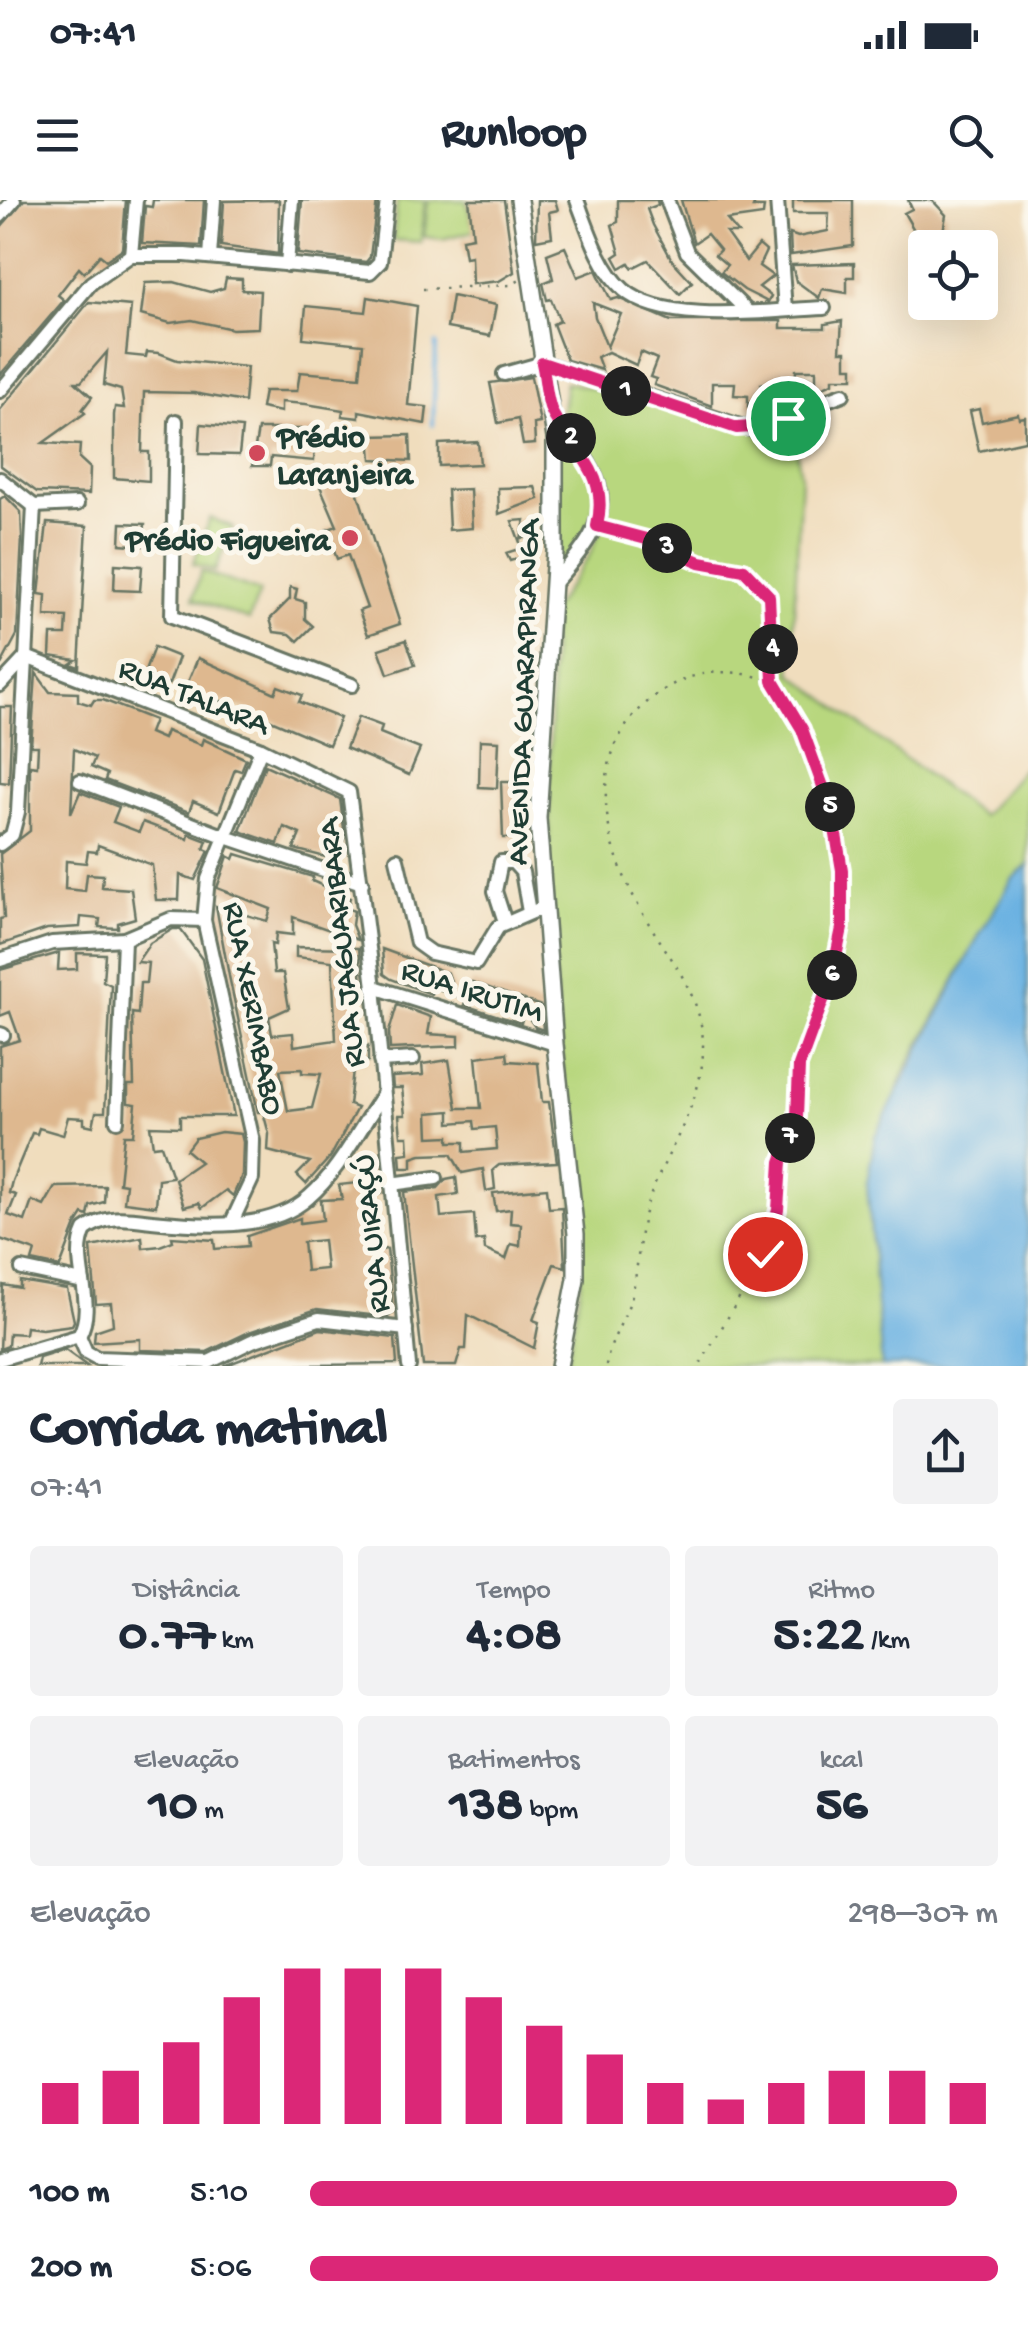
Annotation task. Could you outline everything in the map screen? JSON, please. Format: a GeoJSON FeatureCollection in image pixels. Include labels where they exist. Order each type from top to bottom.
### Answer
{"type":"FeatureCollection","features":[{"type":"Feature","properties":{"kind":"main road","name":"AVENIDA GUARAPIRANGA"},"geometry":{"type":"LineString","coordinates":[[519,200],[527,276],[552,415],[553,584],[539,782],[536,910],[576,1234],[576,1280],[559,1366]]}},
{"type":"Feature","properties":{"kind":"street"},"geometry":{"type":"LineString","coordinates":[[0,216],[14,200]]}},
{"type":"Feature","properties":{"kind":"street"},"geometry":{"type":"LineString","coordinates":[[131,255],[136,200]]}},
{"type":"Feature","properties":{"kind":"street"},"geometry":{"type":"LineString","coordinates":[[210,258],[214,200]]}},
{"type":"Feature","properties":{"kind":"street"},"geometry":{"type":"LineString","coordinates":[[287,266],[292,200]]}},
{"type":"Feature","properties":{"kind":"street"},"geometry":{"type":"LineString","coordinates":[[0,391],[91,282],[131,255],[370,272],[380,262],[387,200]]}},
{"type":"Feature","properties":{"kind":"street"},"geometry":{"type":"LineString","coordinates":[[577,200],[610,274],[624,290],[661,308],[681,312],[824,308]]}},
{"type":"Feature","properties":{"kind":"street"},"geometry":{"type":"LineString","coordinates":[[667,200],[686,252],[747,311]]}},
{"type":"Feature","properties":{"kind":"street"},"geometry":{"type":"LineString","coordinates":[[777,200],[785,310]]}},
{"type":"Feature","properties":{"kind":"street"},"geometry":{"type":"LineString","coordinates":[[504,374],[542,363],[737,428],[765,426],[843,394]]}},
{"type":"Feature","properties":{"kind":"street"},"geometry":{"type":"LineString","coordinates":[[552,415],[598,479],[602,507],[589,544],[553,584]]}},
{"type":"Feature","properties":{"kind":"street"},"geometry":{"type":"LineString","coordinates":[[176,421],[172,616],[352,685]]}},
{"type":"Feature","properties":{"kind":"street"},"geometry":{"type":"LineString","coordinates":[[0,479],[34,506],[76,504]]}},
{"type":"Feature","properties":{"kind":"street"},"geometry":{"type":"LineString","coordinates":[[0,844],[17,823],[34,506]]}},
{"type":"Feature","properties":{"kind":"street"},"geometry":{"type":"LineString","coordinates":[[0,684],[26,657]]}},
{"type":"Feature","properties":{"kind":"street","name":"RUA TALARA"},"geometry":{"type":"LineString","coordinates":[[26,657],[261,749],[344,786]]}},
{"type":"Feature","properties":{"kind":"street","name":"RUA XERIMBABO"},"geometry":{"type":"LineString","coordinates":[[232,1222],[252,1179],[253,1141],[204,920],[208,880],[261,749]]}},
{"type":"Feature","properties":{"kind":"street"},"geometry":{"type":"LineString","coordinates":[[80,781],[226,837],[362,882]]}},
{"type":"Feature","properties":{"kind":"street","name":"RUA JAGUARIBARA"},"geometry":{"type":"LineString","coordinates":[[344,786],[352,800],[374,987],[382,1096]]}},
{"type":"Feature","properties":{"kind":"street"},"geometry":{"type":"LineString","coordinates":[[397,859],[416,944],[425,950],[476,963],[505,922],[536,910],[522,872],[513,862],[501,862],[496,906],[505,922]]}},
{"type":"Feature","properties":{"kind":"street"},"geometry":{"type":"LineString","coordinates":[[0,960],[52,943],[124,939],[154,923],[204,920]]}},
{"type":"Feature","properties":{"kind":"street"},"geometry":{"type":"LineString","coordinates":[[117,1120],[124,939]]}},
{"type":"Feature","properties":{"kind":"street","name":"RUA IRUTIM"},"geometry":{"type":"LineString","coordinates":[[374,987],[555,1044]]}},
{"type":"Feature","properties":{"kind":"street"},"geometry":{"type":"LineString","coordinates":[[380,1061],[413,1059]]}},
{"type":"Feature","properties":{"kind":"street"},"geometry":{"type":"LineString","coordinates":[[382,1096],[312,1196],[276,1216],[232,1222],[131,1218],[93,1224],[79,1241],[86,1316],[80,1336],[86,1352],[97,1358],[209,1364],[252,1340],[319,1319],[406,1329]]}},
{"type":"Feature","properties":{"kind":"street","name":"RUA UIRAÇÚ"},"geometry":{"type":"LineString","coordinates":[[382,1096],[408,1366]]}},
{"type":"Feature","properties":{"kind":"street"},"geometry":{"type":"LineString","coordinates":[[391,1184],[436,1178]]}},
{"type":"Feature","properties":{"kind":"street"},"geometry":{"type":"LineString","coordinates":[[22,1269],[82,1282]]}},
{"type":"Feature","properties":{"kind":"street"},"geometry":{"type":"LineString","coordinates":[[0,1359],[22,1360],[80,1336]]}},
{"type":"Feature","properties":{"kind":"path"},"geometry":{"type":"LineString","coordinates":[[423,289],[511,285],[527,276]]}},
{"type":"Feature","properties":{"kind":"path"},"geometry":{"type":"LineString","coordinates":[[597,526],[650,540],[700,562],[744,570],[769,596],[773,681],[802,729],[832,811],[842,870],[842,928],[832,976],[799,1066],[797,1117],[781,1162],[778,1210],[765,1254],[699,1366]]}},
{"type":"Feature","properties":{"kind":"path"},"geometry":{"type":"LineString","coordinates":[[606,1366],[610,1340],[631,1297],[648,1204],[685,1124],[704,1050],[698,1005],[620,869],[604,790],[607,758],[634,713],[677,678],[741,670],[773,681]]}},
{"type":"Feature","properties":{"kind":"green space"},"geometry":{"type":"Polygon","coordinates":[[[397,200],[425,200],[421,242],[393,240],[397,200]]]}},
{"type":"Feature","properties":{"kind":"green space"},"geometry":{"type":"Polygon","coordinates":[[[428,200],[466,200],[474,231],[442,239],[424,237],[428,200]]]}},
{"type":"Feature","properties":{"kind":"green space"},"geometry":{"type":"Polygon","coordinates":[[[566,382],[794,435],[801,476],[791,673],[982,816],[1028,763],[1028,865],[1013,879],[977,939],[903,1075],[867,1182],[882,1366],[566,1366],[581,1281],[548,907],[552,610],[589,556],[608,513],[602,474],[562,411],[566,382]]]}},
{"type":"Feature","properties":{"kind":"green space"},"geometry":{"type":"Polygon","coordinates":[[[557,429],[588,467],[595,493],[584,535],[560,569],[557,429]]]}},
{"type":"Feature","properties":{"kind":"green space"},"geometry":{"type":"Polygon","coordinates":[[[210,518],[233,527],[215,571],[193,564],[210,518]]]}},
{"type":"Feature","properties":{"kind":"green space"},"geometry":{"type":"Polygon","coordinates":[[[201,571],[260,592],[249,620],[193,599],[201,571]]]}},
{"type":"Feature","properties":{"kind":"water"},"geometry":{"type":"Polygon","coordinates":[[[1028,865],[1028,1366],[882,1366],[867,1182],[875,1136],[977,939],[1013,878],[1028,865]]]}},
{"type":"Feature","properties":{"kind":"building"},"geometry":{"type":"Polygon","coordinates":[[[24,200],[126,200],[122,249],[106,260],[100,255],[84,273],[79,268],[58,295],[64,300],[0,375],[0,228],[24,200]]]}},
{"type":"Feature","properties":{"kind":"building"},"geometry":{"type":"Polygon","coordinates":[[[153,200],[204,200],[201,246],[142,243],[145,206],[152,207],[153,200]]]}},
{"type":"Feature","properties":{"kind":"building"},"geometry":{"type":"Polygon","coordinates":[[[279,200],[278,254],[221,246],[224,201],[279,200]]]}},
{"type":"Feature","properties":{"kind":"building"},"geometry":{"type":"Polygon","coordinates":[[[302,200],[377,201],[370,257],[366,262],[298,254],[302,200]]]}},
{"type":"Feature","properties":{"kind":"building"},"geometry":{"type":"Polygon","coordinates":[[[469,200],[504,200],[514,272],[499,281],[472,284],[471,256],[465,257],[462,239],[473,237],[469,200]]]}},
{"type":"Feature","properties":{"kind":"building"},"geometry":{"type":"Polygon","coordinates":[[[537,200],[555,200],[558,210],[549,212],[552,237],[536,240],[537,200]]]}},
{"type":"Feature","properties":{"kind":"building"},"geometry":{"type":"Polygon","coordinates":[[[618,200],[657,200],[658,205],[647,209],[653,225],[672,260],[692,282],[680,294],[648,260],[632,268],[629,263],[620,268],[614,257],[620,253],[612,225],[618,222],[618,200]]]}},
{"type":"Feature","properties":{"kind":"building"},"geometry":{"type":"Polygon","coordinates":[[[681,200],[756,200],[753,207],[764,207],[763,215],[727,220],[738,233],[726,233],[746,261],[759,245],[766,251],[759,266],[773,276],[759,287],[771,296],[768,302],[721,272],[727,265],[715,255],[720,250],[707,234],[694,243],[681,200]]]}},
{"type":"Feature","properties":{"kind":"building"},"geometry":{"type":"Polygon","coordinates":[[[793,200],[853,200],[853,246],[791,255],[790,234],[798,237],[828,231],[829,213],[793,213],[793,200]]]}},
{"type":"Feature","properties":{"kind":"building"},"geometry":{"type":"Polygon","coordinates":[[[908,200],[932,200],[946,215],[943,230],[914,230],[904,213],[912,209],[908,200]]]}},
{"type":"Feature","properties":{"kind":"building"},"geometry":{"type":"Polygon","coordinates":[[[565,247],[578,277],[596,270],[611,300],[618,298],[671,321],[781,321],[781,328],[825,328],[825,324],[842,321],[840,351],[846,351],[846,367],[853,367],[853,378],[833,378],[833,383],[816,390],[816,370],[796,370],[794,402],[784,406],[782,384],[761,384],[761,407],[748,407],[748,396],[734,395],[735,383],[712,383],[712,406],[654,385],[656,379],[650,377],[657,359],[641,352],[636,365],[608,352],[597,357],[602,370],[567,360],[553,324],[560,321],[551,299],[547,300],[543,283],[553,279],[547,254],[565,247]],[[593,303],[607,347],[621,314],[593,303]]]}},
{"type":"Feature","properties":{"kind":"building"},"geometry":{"type":"Polygon","coordinates":[[[854,263],[854,277],[847,277],[847,293],[822,289],[819,298],[796,281],[792,265],[854,263]]]}},
{"type":"Feature","properties":{"kind":"building"},"geometry":{"type":"Polygon","coordinates":[[[226,278],[242,279],[242,290],[260,291],[258,328],[232,329],[192,320],[170,323],[141,315],[145,283],[174,282],[210,292],[224,288],[226,278]]]}},
{"type":"Feature","properties":{"kind":"building"},"geometry":{"type":"Polygon","coordinates":[[[452,296],[496,305],[490,336],[447,328],[452,296]]]}},
{"type":"Feature","properties":{"kind":"building"},"geometry":{"type":"Polygon","coordinates":[[[368,297],[417,306],[408,405],[427,407],[425,424],[359,411],[359,418],[342,416],[343,410],[306,404],[281,402],[281,412],[261,408],[264,391],[297,391],[300,372],[360,377],[363,344],[303,338],[306,306],[366,312],[368,297]]]}},
{"type":"Feature","properties":{"kind":"building"},"geometry":{"type":"Polygon","coordinates":[[[89,302],[131,306],[126,355],[146,357],[147,352],[159,353],[177,360],[247,367],[244,402],[194,393],[144,392],[142,452],[149,452],[149,481],[114,478],[115,407],[124,408],[121,390],[104,385],[107,352],[81,382],[75,382],[92,397],[82,410],[85,413],[43,443],[80,445],[79,458],[90,468],[89,494],[37,492],[0,465],[0,410],[89,302]]]}},
{"type":"Feature","properties":{"kind":"building"},"geometry":{"type":"Polygon","coordinates":[[[531,377],[540,423],[534,424],[535,444],[523,445],[518,419],[498,423],[490,383],[531,377]]]}},
{"type":"Feature","properties":{"kind":"building"},"geometry":{"type":"Polygon","coordinates":[[[979,409],[982,422],[1018,414],[1019,418],[1025,417],[1025,441],[979,451],[970,411],[979,409]]]}},
{"type":"Feature","properties":{"kind":"building"},"geometry":{"type":"Polygon","coordinates":[[[201,424],[242,428],[239,455],[199,454],[201,424]]]}},
{"type":"Feature","properties":{"kind":"building"},"geometry":{"type":"Polygon","coordinates":[[[258,429],[316,429],[314,461],[271,457],[270,466],[252,466],[258,429]]]}},
{"type":"Feature","properties":{"kind":"building"},"geometry":{"type":"Polygon","coordinates":[[[410,435],[411,461],[372,459],[370,436],[410,435]]]}},
{"type":"Feature","properties":{"kind":"building"},"geometry":{"type":"Polygon","coordinates":[[[478,442],[480,464],[439,466],[439,444],[478,442]]]}},
{"type":"Feature","properties":{"kind":"building"},"geometry":{"type":"Polygon","coordinates":[[[352,475],[400,624],[368,635],[359,611],[367,608],[348,555],[337,559],[326,530],[337,526],[320,486],[352,475]]]}},
{"type":"Feature","properties":{"kind":"building"},"geometry":{"type":"Polygon","coordinates":[[[535,487],[539,499],[499,514],[498,488],[535,487]]]}},
{"type":"Feature","properties":{"kind":"building"},"geometry":{"type":"Polygon","coordinates":[[[470,489],[472,528],[449,530],[447,490],[470,489]]]}},
{"type":"Feature","properties":{"kind":"building"},"geometry":{"type":"Polygon","coordinates":[[[5,496],[21,512],[22,538],[17,635],[1,665],[0,499],[5,496]]]}},
{"type":"Feature","properties":{"kind":"building"},"geometry":{"type":"Polygon","coordinates":[[[525,520],[521,539],[530,536],[536,553],[510,561],[506,553],[522,548],[512,521],[525,520]]]}},
{"type":"Feature","properties":{"kind":"building"},"geometry":{"type":"Polygon","coordinates":[[[47,523],[87,526],[79,667],[70,664],[76,660],[50,656],[51,635],[66,635],[67,617],[45,616],[46,595],[39,594],[47,523]]]}},
{"type":"Feature","properties":{"kind":"building"},"geometry":{"type":"Polygon","coordinates":[[[121,523],[145,524],[143,546],[120,544],[121,523]]]}},
{"type":"Feature","properties":{"kind":"building"},"geometry":{"type":"Polygon","coordinates":[[[115,564],[142,566],[140,591],[114,590],[115,564]]]}},
{"type":"Feature","properties":{"kind":"building"},"geometry":{"type":"Polygon","coordinates":[[[290,587],[297,589],[295,599],[305,602],[305,619],[313,626],[298,641],[290,634],[274,632],[270,619],[290,599],[290,587]]]}},
{"type":"Feature","properties":{"kind":"building"},"geometry":{"type":"Polygon","coordinates":[[[406,640],[415,665],[388,674],[379,649],[406,640]]]}},
{"type":"Feature","properties":{"kind":"building"},"geometry":{"type":"Polygon","coordinates":[[[154,647],[179,657],[169,684],[144,674],[154,647]]]}},
{"type":"Feature","properties":{"kind":"building"},"geometry":{"type":"Polygon","coordinates":[[[198,658],[275,693],[278,686],[302,695],[299,702],[340,718],[329,745],[250,711],[185,689],[198,658]]]}},
{"type":"Feature","properties":{"kind":"building"},"geometry":{"type":"Polygon","coordinates":[[[36,673],[50,692],[78,693],[78,701],[91,705],[94,700],[103,700],[154,720],[149,733],[163,739],[166,731],[201,745],[203,739],[246,759],[241,771],[235,769],[219,812],[193,801],[189,812],[105,780],[107,774],[91,767],[95,758],[74,749],[71,813],[80,792],[119,807],[113,822],[139,832],[143,822],[188,839],[189,834],[207,841],[204,849],[209,851],[195,880],[180,875],[179,900],[156,900],[152,865],[98,845],[97,852],[88,851],[86,863],[66,861],[65,889],[85,891],[87,874],[103,875],[102,887],[131,889],[135,918],[118,923],[118,928],[99,927],[100,919],[81,917],[80,927],[47,929],[0,945],[0,919],[4,918],[0,854],[30,831],[30,765],[37,766],[38,746],[31,746],[36,673]]]}},
{"type":"Feature","properties":{"kind":"building"},"geometry":{"type":"Polygon","coordinates":[[[0,707],[12,707],[9,783],[0,782],[0,707]]]}},
{"type":"Feature","properties":{"kind":"building"},"geometry":{"type":"Polygon","coordinates":[[[358,717],[382,726],[380,733],[420,749],[409,775],[346,748],[358,717]]]}},
{"type":"Feature","properties":{"kind":"building"},"geometry":{"type":"Polygon","coordinates":[[[480,740],[499,741],[497,788],[479,787],[480,740]]]}},
{"type":"Feature","properties":{"kind":"building"},"geometry":{"type":"Polygon","coordinates":[[[265,765],[340,799],[345,836],[337,860],[294,849],[300,834],[284,827],[278,844],[240,831],[265,765]]]}},
{"type":"Feature","properties":{"kind":"building"},"geometry":{"type":"Polygon","coordinates":[[[501,782],[518,782],[521,838],[503,838],[501,782]]]}},
{"type":"Feature","properties":{"kind":"building"},"geometry":{"type":"Polygon","coordinates":[[[236,854],[313,877],[312,881],[350,898],[347,908],[354,911],[352,925],[358,940],[293,917],[293,935],[276,933],[275,945],[271,944],[274,973],[283,973],[289,1008],[269,1017],[272,1035],[293,1033],[294,1046],[336,1040],[332,961],[296,957],[296,947],[359,948],[362,985],[356,986],[360,1046],[368,1046],[368,1062],[354,1061],[349,1105],[357,1108],[331,1156],[306,1184],[297,1175],[310,1162],[268,1151],[269,1134],[263,1112],[258,1112],[216,906],[267,921],[271,909],[217,888],[228,856],[234,859],[236,854]],[[302,1069],[280,1070],[288,1111],[312,1108],[321,1074],[302,1073],[302,1069]]]}},
{"type":"Feature","properties":{"kind":"building"},"geometry":{"type":"Polygon","coordinates":[[[180,929],[202,959],[234,1116],[180,1116],[180,1127],[150,1126],[153,1146],[161,1145],[172,1177],[158,1179],[156,1206],[124,1202],[126,1184],[119,1183],[124,1135],[133,1135],[136,1104],[128,1103],[128,1085],[134,1085],[132,1013],[138,1014],[140,983],[146,983],[148,963],[137,962],[150,943],[180,929]]]}},
{"type":"Feature","properties":{"kind":"building"},"geometry":{"type":"Polygon","coordinates":[[[382,949],[448,973],[456,996],[434,987],[431,994],[391,979],[384,974],[382,949]]]}},
{"type":"Feature","properties":{"kind":"building"},"geometry":{"type":"Polygon","coordinates":[[[59,953],[58,970],[77,969],[77,953],[105,954],[103,981],[111,985],[105,1112],[96,1112],[93,1126],[84,1124],[84,1118],[68,1117],[63,1135],[39,1128],[37,1134],[32,1133],[9,1193],[16,1195],[8,1215],[25,1221],[32,1201],[44,1206],[55,1187],[105,1186],[104,1202],[90,1206],[88,1216],[83,1214],[60,1267],[32,1261],[35,1251],[0,1239],[0,1046],[20,1040],[10,1012],[0,1016],[0,970],[59,953]]]}},
{"type":"Feature","properties":{"kind":"building"},"geometry":{"type":"Polygon","coordinates":[[[472,982],[541,1006],[543,1030],[535,1027],[524,1011],[521,1023],[464,1005],[472,982]]]}},
{"type":"Feature","properties":{"kind":"building"},"geometry":{"type":"Polygon","coordinates":[[[397,1005],[431,1017],[428,1034],[459,1036],[459,1046],[390,1049],[389,1032],[397,1005]]]}},
{"type":"Feature","properties":{"kind":"building"},"geometry":{"type":"Polygon","coordinates":[[[507,1053],[508,1061],[538,1063],[542,1102],[549,1102],[557,1162],[499,1165],[493,1170],[495,1189],[486,1191],[483,1169],[462,1173],[451,1154],[421,1155],[412,1158],[412,1168],[401,1168],[400,1154],[409,1153],[408,1136],[401,1136],[399,1115],[405,1115],[402,1088],[393,1088],[392,1077],[423,1075],[422,1064],[449,1060],[457,1108],[481,1108],[476,1057],[507,1053]],[[450,1111],[428,1113],[429,1137],[449,1136],[449,1142],[464,1142],[464,1152],[497,1149],[495,1127],[475,1129],[474,1121],[450,1123],[450,1111]]]}},
{"type":"Feature","properties":{"kind":"building"},"geometry":{"type":"Polygon","coordinates":[[[221,1132],[241,1134],[243,1142],[242,1175],[233,1196],[226,1190],[202,1208],[199,1203],[184,1207],[175,1179],[200,1162],[186,1150],[195,1138],[221,1132]]]}},
{"type":"Feature","properties":{"kind":"building"},"geometry":{"type":"Polygon","coordinates":[[[380,1171],[382,1193],[373,1194],[380,1250],[387,1249],[393,1313],[388,1317],[317,1309],[249,1332],[207,1352],[140,1350],[140,1339],[94,1342],[95,1331],[113,1325],[111,1303],[96,1304],[91,1247],[142,1237],[143,1248],[160,1246],[173,1241],[172,1237],[214,1240],[215,1249],[248,1246],[247,1236],[300,1218],[300,1223],[323,1220],[321,1200],[342,1199],[339,1185],[367,1182],[366,1172],[380,1171]],[[323,1240],[303,1242],[306,1271],[326,1269],[323,1240]]]}},
{"type":"Feature","properties":{"kind":"building"},"geometry":{"type":"Polygon","coordinates":[[[456,1177],[458,1194],[439,1197],[441,1217],[474,1214],[476,1241],[484,1240],[485,1250],[506,1259],[511,1244],[520,1246],[521,1224],[510,1223],[511,1209],[496,1211],[493,1193],[547,1188],[549,1208],[562,1207],[565,1267],[554,1264],[533,1320],[539,1322],[534,1348],[468,1315],[466,1349],[461,1349],[456,1366],[423,1366],[404,1192],[438,1188],[446,1179],[456,1177]]]}},
{"type":"Feature","properties":{"kind":"building"},"geometry":{"type":"Polygon","coordinates":[[[20,1281],[67,1289],[74,1321],[72,1325],[42,1329],[26,1327],[25,1334],[9,1333],[8,1346],[0,1349],[3,1285],[20,1288],[20,1281]]]}},
{"type":"Feature","properties":{"kind":"building"},"geometry":{"type":"Polygon","coordinates":[[[320,1329],[395,1338],[397,1364],[224,1366],[320,1329]]]}},
{"type":"Feature","properties":{"kind":"building"},"geometry":{"type":"Polygon","coordinates":[[[65,1350],[87,1366],[37,1366],[39,1358],[65,1350]]]}},
{"type":"Feature","properties":{"kind":"waterway"},"geometry":{"type":"LineString","coordinates":[[433,425],[436,344]]}},
{"type":"Feature","properties":{"kind":"place","name":"Prédio Laranjeira"},"geometry":{"type":"Point","coordinates":[257,453]}},
{"type":"Feature","properties":{"kind":"place","name":"Prédio Figueira"},"geometry":{"type":"Point","coordinates":[350,538]}},
{"type":"Feature","properties":{"kind":"route"},"geometry":{"type":"LineString","coordinates":[[765,1254],[778,1210],[781,1162],[797,1117],[799,1066],[832,976],[842,928],[842,870],[832,811],[802,729],[773,681],[769,596],[744,570],[700,562],[650,540],[597,526],[602,507],[598,479],[552,415],[542,363],[737,428],[750,429],[788,418]]}}]}
